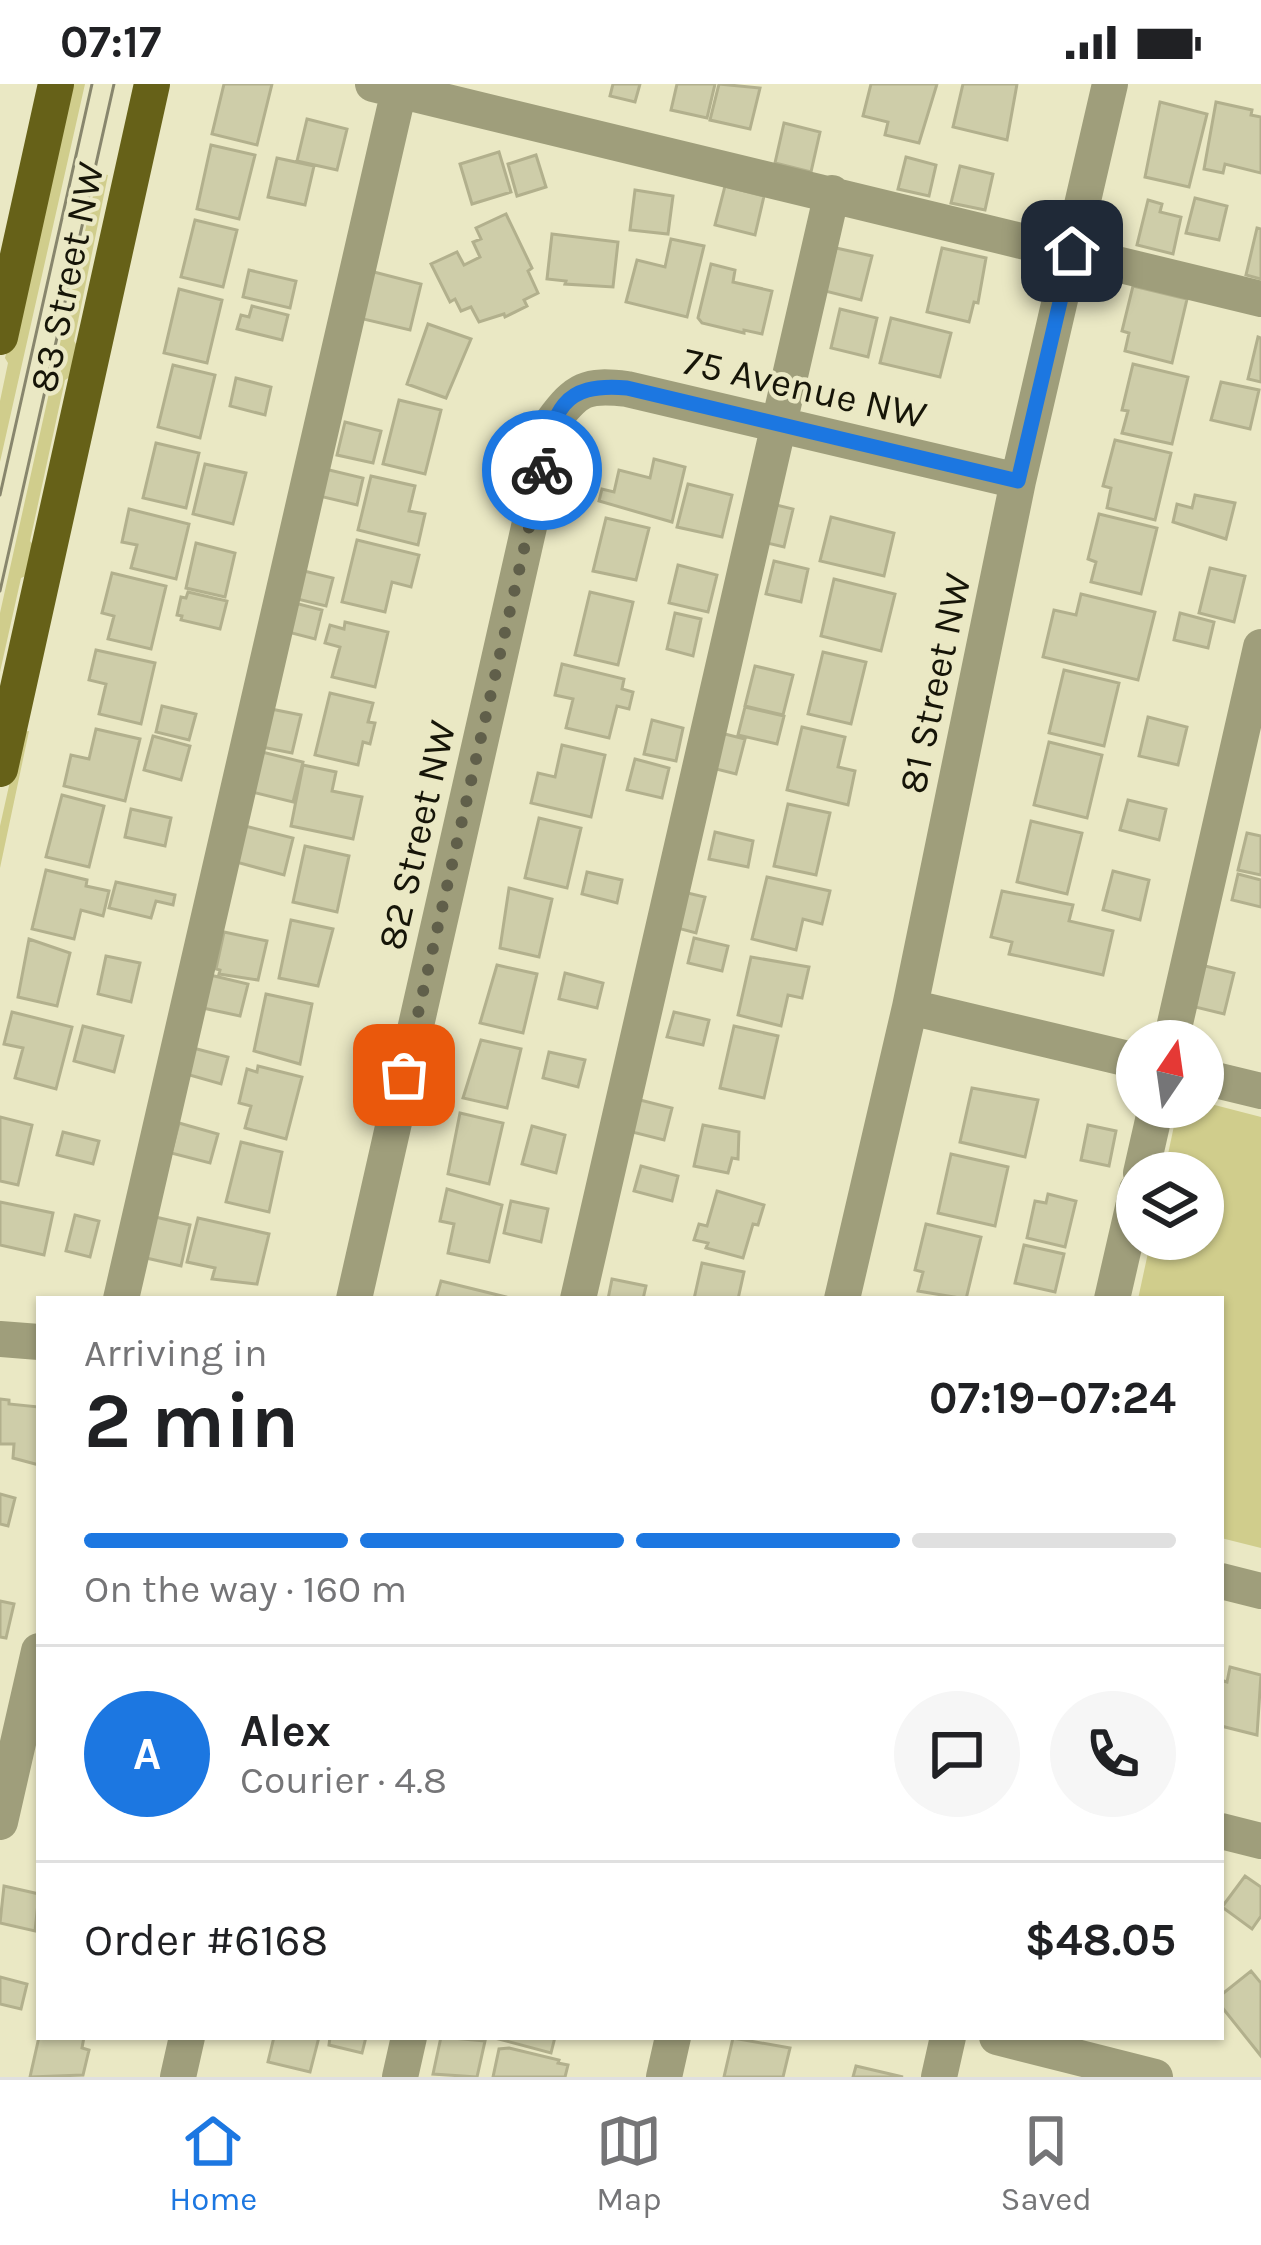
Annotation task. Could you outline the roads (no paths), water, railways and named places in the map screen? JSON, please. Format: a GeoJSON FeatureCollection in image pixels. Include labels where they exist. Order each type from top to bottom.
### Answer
{"type":"FeatureCollection","features":[{"type":"Feature","properties":{"kind":"main road","name":"83 Street NW"},"geometry":{"type":"LineString","coordinates":[[0,337],[56,84]]}},
{"type":"Feature","properties":{"kind":"main road","name":"83 Street NW"},"geometry":{"type":"LineString","coordinates":[[0,769],[152,84]]}},
{"type":"Feature","properties":{"kind":"street","name":"81 Street NW"},"geometry":{"type":"LineString","coordinates":[[843,1296],[910,1007],[1018,481],[1110,84]]}},
{"type":"Feature","properties":{"kind":"street"},"geometry":{"type":"LineString","coordinates":[[122,1296],[386,87],[1261,299]]}},
{"type":"Feature","properties":{"kind":"street"},"geometry":{"type":"LineString","coordinates":[[579,1296],[832,194]]}},
{"type":"Feature","properties":{"kind":"street","name":"75 Avenue NW"},"geometry":{"type":"LineString","coordinates":[[572,395],[597,386],[627,388],[1018,481]]}},
{"type":"Feature","properties":{"kind":"street","name":"82 Street NW"},"geometry":{"type":"LineString","coordinates":[[355,1296],[553,421],[572,395]]}},
{"type":"Feature","properties":{"kind":"street"},"geometry":{"type":"LineString","coordinates":[[1177,1020],[1261,647]]}},
{"type":"Feature","properties":{"kind":"street"},"geometry":{"type":"LineString","coordinates":[[910,1007],[1116,1056]]}},
{"type":"Feature","properties":{"kind":"street"},"geometry":{"type":"LineString","coordinates":[[1224,1081],[1261,1090]]}},
{"type":"Feature","properties":{"kind":"street"},"geometry":{"type":"LineString","coordinates":[[1113,1296],[1121,1260]]}},
{"type":"Feature","properties":{"kind":"street"},"geometry":{"type":"LineString","coordinates":[[0,1339],[36,1342]]}},
{"type":"Feature","properties":{"kind":"street"},"geometry":{"type":"LineString","coordinates":[[1224,1582],[1261,1591]]}},
{"type":"Feature","properties":{"kind":"street"},"geometry":{"type":"LineString","coordinates":[[0,1822],[36,1664]]}},
{"type":"Feature","properties":{"kind":"street"},"geometry":{"type":"LineString","coordinates":[[1224,1832],[1261,1841]]}},
{"type":"Feature","properties":{"kind":"street"},"geometry":{"type":"LineString","coordinates":[[178,2077],[186,2040]]}},
{"type":"Feature","properties":{"kind":"street"},"geometry":{"type":"LineString","coordinates":[[400,2077],[408,2040]]}},
{"type":"Feature","properties":{"kind":"street"},"geometry":{"type":"LineString","coordinates":[[664,2077],[672,2040]]}},
{"type":"Feature","properties":{"kind":"street"},"geometry":{"type":"LineString","coordinates":[[939,2077],[947,2040]]}},
{"type":"Feature","properties":{"kind":"street"},"geometry":{"type":"LineString","coordinates":[[1009,2040],[1155,2077]]}},
{"type":"Feature","properties":{"kind":"tram line"},"geometry":{"type":"LineString","coordinates":[[0,495],[92,84]]}},
{"type":"Feature","properties":{"kind":"tram line"},"geometry":{"type":"LineString","coordinates":[[0,591],[114,84]]}}]}
